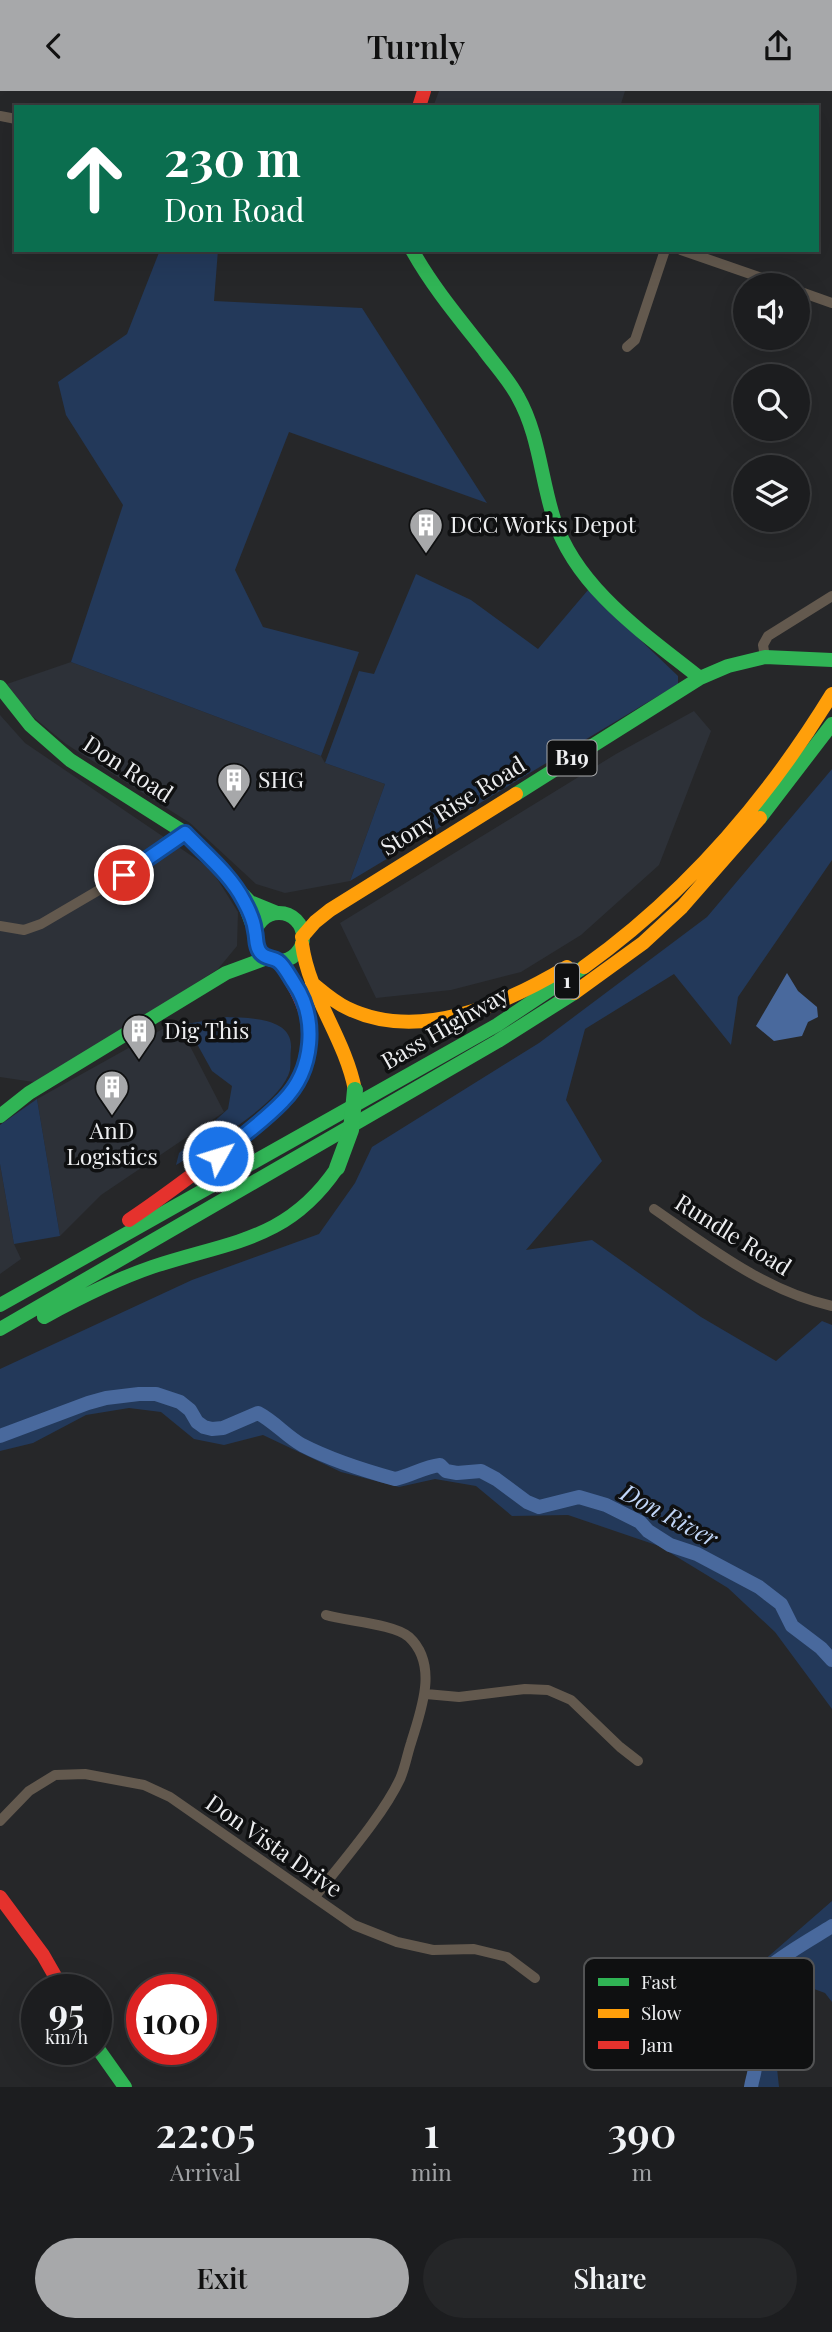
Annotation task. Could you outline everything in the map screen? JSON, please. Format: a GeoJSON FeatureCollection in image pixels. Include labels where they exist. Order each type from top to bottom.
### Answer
{"type":"FeatureCollection","features":[{"type":"Feature","properties":{"kind":"main road"},"geometry":{"type":"LineString","coordinates":[[413,252],[424,272],[520,400],[531,427],[545,494],[560,536],[576,567],[607,598],[700,678]]}},
{"type":"Feature","properties":{"kind":"main road","name":"Stony Rise Road"},"geometry":{"type":"LineString","coordinates":[[302,940],[315,922],[330,910],[700,678],[728,666],[765,657],[832,660]]}},
{"type":"Feature","properties":{"kind":"main road","name":"Don Road"},"geometry":{"type":"LineString","coordinates":[[0,687],[30,725],[70,760],[185,833],[250,902],[285,915]]}},
{"type":"Feature","properties":{"kind":"main road","name":"Bass Highway"},"geometry":{"type":"LineString","coordinates":[[0,1305],[531,1005],[622,940],[691,876],[764,794],[802,742],[832,694]]}},
{"type":"Feature","properties":{"kind":"main road","name":"Bass Highway"},"geometry":{"type":"LineString","coordinates":[[0,1329],[498,1041],[593,980],[643,943],[682,907],[769,808],[832,724]]}},
{"type":"Feature","properties":{"kind":"main road"},"geometry":{"type":"LineString","coordinates":[[312,983],[340,1005],[373,1017],[396,1020],[437,1018],[481,1010],[542,983],[610,937],[665,892],[691,876]]}},
{"type":"Feature","properties":{"kind":"main road","name":"Don Road"},"geometry":{"type":"LineString","coordinates":[[235,886],[244,901],[255,937]]}},
{"type":"Feature","properties":{"kind":"main road","name":"Stony Rise Road"},"geometry":{"type":"LineString","coordinates":[[285,915],[311,916],[330,910]]}},
{"type":"Feature","properties":{"kind":"main road"},"geometry":{"type":"LineString","coordinates":[[0,1340],[95,1289],[165,1263],[256,1236],[286,1221],[324,1188],[347,1149],[353,1127],[355,1090],[350,1066],[302,958],[299,924],[285,915]]}},
{"type":"Feature","properties":{"kind":"main road","name":"B19"},"geometry":{"type":"LineString","coordinates":[[0,1116],[29,1093],[226,973],[246,956],[264,918],[285,915]]}},
{"type":"Feature","properties":{"kind":"main road"},"geometry":{"type":"LineString","coordinates":[[0,1305],[158,1201],[218,1156],[285,1100],[305,1064],[310,1028],[304,1001],[295,984],[272,959],[260,951],[255,937]]}},
{"type":"Feature","properties":{"kind":"main road","name":"B19"},"geometry":{"type":"LineString","coordinates":[[226,973],[272,959],[290,958],[298,952],[302,940]]}},
{"type":"Feature","properties":{"kind":"main road"},"geometry":{"type":"LineString","coordinates":[[0,1897],[54,1974]]}},
{"type":"Feature","properties":{"kind":"main road"},"geometry":{"type":"LineString","coordinates":[[107,2065],[125,2087]]}},
{"type":"Feature","properties":{"kind":"street"},"geometry":{"type":"LineString","coordinates":[[627,347],[635,340],[664,252]]}},
{"type":"Feature","properties":{"kind":"street"},"geometry":{"type":"LineString","coordinates":[[687,252],[747,273]]}},
{"type":"Feature","properties":{"kind":"street"},"geometry":{"type":"LineString","coordinates":[[810,295],[832,303]]}},
{"type":"Feature","properties":{"kind":"street"},"geometry":{"type":"LineString","coordinates":[[765,657],[763,645],[768,636],[832,596]]}},
{"type":"Feature","properties":{"kind":"street"},"geometry":{"type":"LineString","coordinates":[[0,926],[24,930],[41,925],[145,863],[185,833]]}},
{"type":"Feature","properties":{"kind":"street","name":"Rundle Road"},"geometry":{"type":"LineString","coordinates":[[654,1209],[756,1276],[813,1302],[832,1306]]}},
{"type":"Feature","properties":{"kind":"street"},"geometry":{"type":"LineString","coordinates":[[315,1897],[382,1808],[400,1779],[426,1694],[422,1656],[408,1635],[384,1626],[326,1615]]}},
{"type":"Feature","properties":{"kind":"street"},"geometry":{"type":"LineString","coordinates":[[426,1694],[459,1697],[525,1689],[548,1690],[571,1700],[638,1761]]}},
{"type":"Feature","properties":{"kind":"street","name":"Don Vista Drive"},"geometry":{"type":"LineString","coordinates":[[0,1821],[29,1791],[55,1775],[85,1774],[144,1786],[170,1797],[354,1924],[397,1942],[433,1950],[474,1949],[507,1957],[535,1978]]}},
{"type":"Feature","properties":{"kind":"shaded area"},"geometry":{"type":"Polygon","coordinates":[[[439,91],[625,91],[621,105],[434,105],[439,91]]]}},
{"type":"Feature","properties":{"kind":"shaded area"},"geometry":{"type":"Polygon","coordinates":[[[159,252],[218,252],[214,301],[362,308],[487,503],[289,432],[235,570],[263,627],[359,652],[321,756],[71,662],[123,505],[66,415],[58,382],[127,334],[159,252]]]}},
{"type":"Feature","properties":{"kind":"shaded area"},"geometry":{"type":"Polygon","coordinates":[[[416,574],[471,600],[538,649],[588,590],[678,676],[678,684],[350,881],[385,784],[325,763],[359,671],[374,674],[416,574]]]}},
{"type":"Feature","properties":{"kind":"shaded area"},"geometry":{"type":"Polygon","coordinates":[[[71,662],[321,756],[325,763],[385,784],[350,881],[285,893],[256,884],[190,823],[66,744],[26,711],[7,684],[71,662]]]}},
{"type":"Feature","properties":{"kind":"shaded area"},"geometry":{"type":"Polygon","coordinates":[[[694,711],[711,731],[659,865],[581,935],[521,972],[451,990],[376,998],[340,923],[616,754],[694,711]]]}},
{"type":"Feature","properties":{"kind":"shaded area"},"geometry":{"type":"Polygon","coordinates":[[[0,715],[25,743],[211,869],[238,912],[237,946],[218,969],[40,1083],[0,1077],[0,715]]]}},
{"type":"Feature","properties":{"kind":"shaded area"},"geometry":{"type":"Polygon","coordinates":[[[832,769],[832,860],[738,997],[731,1045],[674,974],[585,1029],[566,1100],[602,1161],[526,1250],[592,1240],[701,1317],[776,1361],[822,1321],[832,1325],[832,1709],[775,1632],[728,1588],[659,1546],[568,1515],[512,1516],[476,1486],[435,1479],[399,1487],[341,1472],[263,1435],[224,1445],[194,1439],[161,1412],[129,1408],[86,1415],[33,1443],[0,1451],[0,1369],[192,1280],[319,1234],[355,1183],[372,1147],[539,1043],[707,917],[832,769]]]}},
{"type":"Feature","properties":{"kind":"shaded area"},"geometry":{"type":"Polygon","coordinates":[[[787,973],[798,991],[817,1007],[818,1017],[808,1022],[802,1036],[774,1041],[756,1026],[787,973]]]}},
{"type":"Feature","properties":{"kind":"shaded area"},"geometry":{"type":"Polygon","coordinates":[[[227,1017],[268,1021],[285,1030],[290,1038],[290,1070],[273,1097],[258,1110],[176,1165],[179,1153],[228,1109],[232,1086],[212,1071],[186,1024],[227,1017]]]}},
{"type":"Feature","properties":{"kind":"shaded area"},"geometry":{"type":"Polygon","coordinates":[[[177,1021],[224,1112],[101,1195],[60,1236],[37,1099],[177,1021]]]}},
{"type":"Feature","properties":{"kind":"shaded area"},"geometry":{"type":"Polygon","coordinates":[[[37,1099],[60,1236],[14,1244],[0,1164],[0,1125],[37,1099]]]}},
{"type":"Feature","properties":{"kind":"shaded area"},"geometry":{"type":"Polygon","coordinates":[[[0,1164],[14,1244],[21,1259],[0,1274],[0,1164]]]}},
{"type":"Feature","properties":{"kind":"shaded area"},"geometry":{"type":"Polygon","coordinates":[[[832,1901],[832,2002],[825,1993],[814,1989],[814,1958],[766,1958],[832,1901]]]}},
{"type":"Feature","properties":{"kind":"shaded area"},"geometry":{"type":"Polygon","coordinates":[[[754,2070],[777,2070],[779,2087],[757,2087],[754,2070]]]}},
{"type":"Feature","properties":{"kind":"waterway","name":"Don River"},"geometry":{"type":"LineString","coordinates":[[0,1436],[106,1398],[156,1394],[180,1402],[190,1410],[197,1422],[212,1429],[223,1428],[258,1413],[313,1450],[395,1479],[440,1465],[446,1471],[457,1473],[481,1471],[539,1507],[579,1497],[606,1505],[640,1522],[648,1531],[670,1545],[697,1554],[759,1587],[781,1604],[792,1626],[832,1660]]}},
{"type":"Feature","properties":{"kind":"waterway","name":"Don River"},"geometry":{"type":"LineString","coordinates":[[781,1958],[832,1926]]}},
{"type":"Feature","properties":{"kind":"waterway","name":"Don River"},"geometry":{"type":"LineString","coordinates":[[751,2087],[755,2070]]}},
{"type":"Feature","properties":{"kind":"traffic: fast"},"geometry":{"type":"LineString","coordinates":[[413,252],[437,289],[518,397],[531,426],[554,519],[579,567],[615,608],[700,678]]}},
{"type":"Feature","properties":{"kind":"traffic: fast"},"geometry":{"type":"LineString","coordinates":[[516,794],[700,678],[728,666],[765,657],[832,660]]}},
{"type":"Feature","properties":{"kind":"traffic: fast"},"geometry":{"type":"LineString","coordinates":[[0,687],[30,725],[70,760],[185,833],[250,902],[277,913]]}},
{"type":"Feature","properties":{"kind":"traffic: fast"},"geometry":{"type":"LineString","coordinates":[[760,818],[832,724]]}},
{"type":"Feature","properties":{"kind":"traffic: fast"},"geometry":{"type":"LineString","coordinates":[[242,897],[255,932]]}},
{"type":"Feature","properties":{"kind":"traffic: fast"},"geometry":{"type":"LineString","coordinates":[[279,913],[296,920],[303,937],[296,954],[279,961],[262,954],[255,937],[262,920],[279,913]]}},
{"type":"Feature","properties":{"kind":"traffic: fast"},"geometry":{"type":"LineString","coordinates":[[0,1116],[29,1093],[226,973],[267,958]]}},
{"type":"Feature","properties":{"kind":"traffic: fast"},"geometry":{"type":"LineString","coordinates":[[0,1305],[497,1025],[584,967]]}},
{"type":"Feature","properties":{"kind":"traffic: fast"},"geometry":{"type":"LineString","coordinates":[[0,1329],[498,1041],[574,993]]}},
{"type":"Feature","properties":{"kind":"traffic: fast"},"geometry":{"type":"LineString","coordinates":[[337,1168],[351,1130],[355,1090]]}},
{"type":"Feature","properties":{"kind":"traffic: fast"},"geometry":{"type":"LineString","coordinates":[[44,1317],[138,1272],[231,1244],[277,1225],[298,1211],[337,1168]]}},
{"type":"Feature","properties":{"kind":"traffic: fast"},"geometry":{"type":"LineString","coordinates":[[109,2065],[125,2087]]}},
{"type":"Feature","properties":{"kind":"traffic: slow"},"geometry":{"type":"LineString","coordinates":[[584,967],[657,908],[722,843],[780,771],[832,694]]}},
{"type":"Feature","properties":{"kind":"traffic: slow"},"geometry":{"type":"LineString","coordinates":[[302,937],[330,910],[516,794]]}},
{"type":"Feature","properties":{"kind":"traffic: slow"},"geometry":{"type":"LineString","coordinates":[[574,993],[643,943],[682,907],[760,818]]}},
{"type":"Feature","properties":{"kind":"traffic: slow"},"geometry":{"type":"LineString","coordinates":[[302,944],[312,981],[343,1053],[355,1090]]}},
{"type":"Feature","properties":{"kind":"traffic: slow"},"geometry":{"type":"LineString","coordinates":[[312,983],[342,1006],[375,1018],[403,1022],[432,1020],[489,1005],[517,994],[567,967]]}},
{"type":"Feature","properties":{"kind":"traffic: jam"},"geometry":{"type":"LineString","coordinates":[[420,105],[424,91]]}},
{"type":"Feature","properties":{"kind":"traffic: jam"},"geometry":{"type":"LineString","coordinates":[[129,1220],[233,1144],[279,1103],[295,1083],[306,1063],[310,1041],[307,1017],[297,991],[278,961]]}},
{"type":"Feature","properties":{"kind":"traffic: jam"},"geometry":{"type":"LineString","coordinates":[[0,1897],[54,1974]]}},
{"type":"Feature","properties":{"kind":"place","name":"DCC Works Depot"},"geometry":{"type":"Point","coordinates":[426,555]}},
{"type":"Feature","properties":{"kind":"place","name":"SHG"},"geometry":{"type":"Point","coordinates":[234,810]}},
{"type":"Feature","properties":{"kind":"place","name":"Dig This"},"geometry":{"type":"Point","coordinates":[139,1061]}},
{"type":"Feature","properties":{"kind":"place","name":"AnD Logistics"},"geometry":{"type":"Point","coordinates":[112,1117]}},
{"type":"Feature","properties":{"kind":"route"},"geometry":{"type":"LineString","coordinates":[[124,875],[185,833],[235,886],[250,914],[256,932],[255,942],[260,951],[267,958],[278,961],[304,1001],[310,1028],[309,1045],[300,1077],[285,1100],[218,1156]]}}]}
